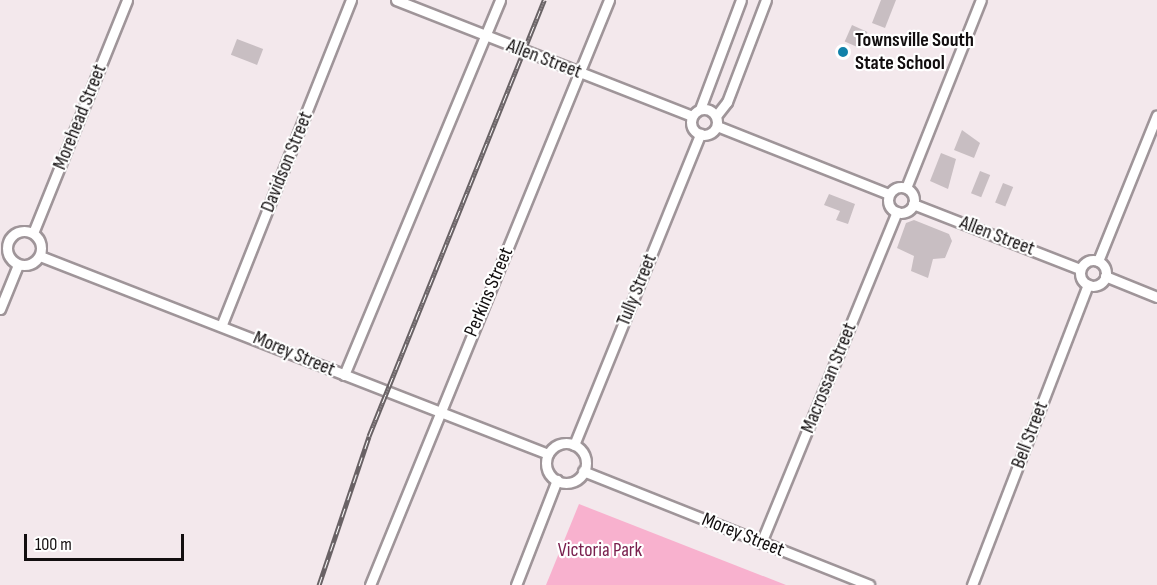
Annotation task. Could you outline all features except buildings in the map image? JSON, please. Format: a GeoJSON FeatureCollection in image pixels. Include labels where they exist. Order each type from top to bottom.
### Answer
{"type":"FeatureCollection","features":[{"type":"Feature","properties":{"kind":"street","name":"Morehead Street"},"geometry":{"type":"LineString","coordinates":[[33,233],[127,0]]}},
{"type":"Feature","properties":{"kind":"street","name":"Davidson Street"},"geometry":{"type":"LineString","coordinates":[[222,324],[351,0]]}},
{"type":"Feature","properties":{"kind":"street","name":"Allen Street"},"geometry":{"type":"LineString","coordinates":[[396,0],[580,73],[716,121]]}},
{"type":"Feature","properties":{"kind":"street"},"geometry":{"type":"LineString","coordinates":[[344,375],[500,0]]}},
{"type":"Feature","properties":{"kind":"street","name":"Perkins Street"},"geometry":{"type":"LineString","coordinates":[[370,585],[609,0]]}},
{"type":"Feature","properties":{"kind":"street"},"geometry":{"type":"LineString","coordinates":[[741,0],[696,113],[692,127],[700,134],[716,121],[727,102],[766,0]]}},
{"type":"Feature","properties":{"kind":"street"},"geometry":{"type":"LineString","coordinates":[[889,194],[889,205],[897,212],[913,204],[906,188],[981,0]]}},
{"type":"Feature","properties":{"kind":"street"},"geometry":{"type":"LineString","coordinates":[[1157,115],[1098,261],[1105,276],[1157,297]]}},
{"type":"Feature","properties":{"kind":"street"},"geometry":{"type":"LineString","coordinates":[[716,121],[889,194],[906,188]]}},
{"type":"Feature","properties":{"kind":"street","name":"Tully Street"},"geometry":{"type":"LineString","coordinates":[[574,445],[700,134]]}},
{"type":"Feature","properties":{"kind":"street","name":"Allen Street"},"geometry":{"type":"LineString","coordinates":[[913,204],[1080,269]]}},
{"type":"Feature","properties":{"kind":"street","name":"Macrossan Street"},"geometry":{"type":"LineString","coordinates":[[761,543],[897,212]]}},
{"type":"Feature","properties":{"kind":"street"},"geometry":{"type":"LineString","coordinates":[[19,231],[33,233],[40,241],[40,256],[28,265],[18,265],[8,255],[4,239],[19,231]]}},
{"type":"Feature","properties":{"kind":"street","name":"Morey Street"},"geometry":{"type":"LineString","coordinates":[[40,256],[222,324],[344,375],[548,454]]}},
{"type":"Feature","properties":{"kind":"street"},"geometry":{"type":"LineString","coordinates":[[1098,261],[1089,260],[1080,269],[1088,285],[1105,276]]}},
{"type":"Feature","properties":{"kind":"street"},"geometry":{"type":"LineString","coordinates":[[0,309],[18,265]]}},
{"type":"Feature","properties":{"kind":"street","name":"Bell Street"},"geometry":{"type":"LineString","coordinates":[[972,585],[1088,285]]}},
{"type":"Feature","properties":{"kind":"street"},"geometry":{"type":"LineString","coordinates":[[556,445],[574,445],[583,453],[584,471],[575,480],[557,480],[546,466],[548,454],[556,445]]}},
{"type":"Feature","properties":{"kind":"street","name":"Morey Street"},"geometry":{"type":"LineString","coordinates":[[584,471],[870,585]]}},
{"type":"Feature","properties":{"kind":"street"},"geometry":{"type":"LineString","coordinates":[[516,585],[557,480]]}},
{"type":"Feature","properties":{"kind":"green space","name":"Victoria Park"},"geometry":{"type":"Polygon","coordinates":[[[579,504],[786,585],[546,585],[579,504]]]}},
{"type":"Feature","properties":{"kind":"railway"},"geometry":{"type":"LineString","coordinates":[[319,585],[369,436],[544,0]]}},
{"type":"Feature","properties":{"kind":"place","name":"Townsville South State School"},"geometry":{"type":"Point","coordinates":[843,52]}}]}
